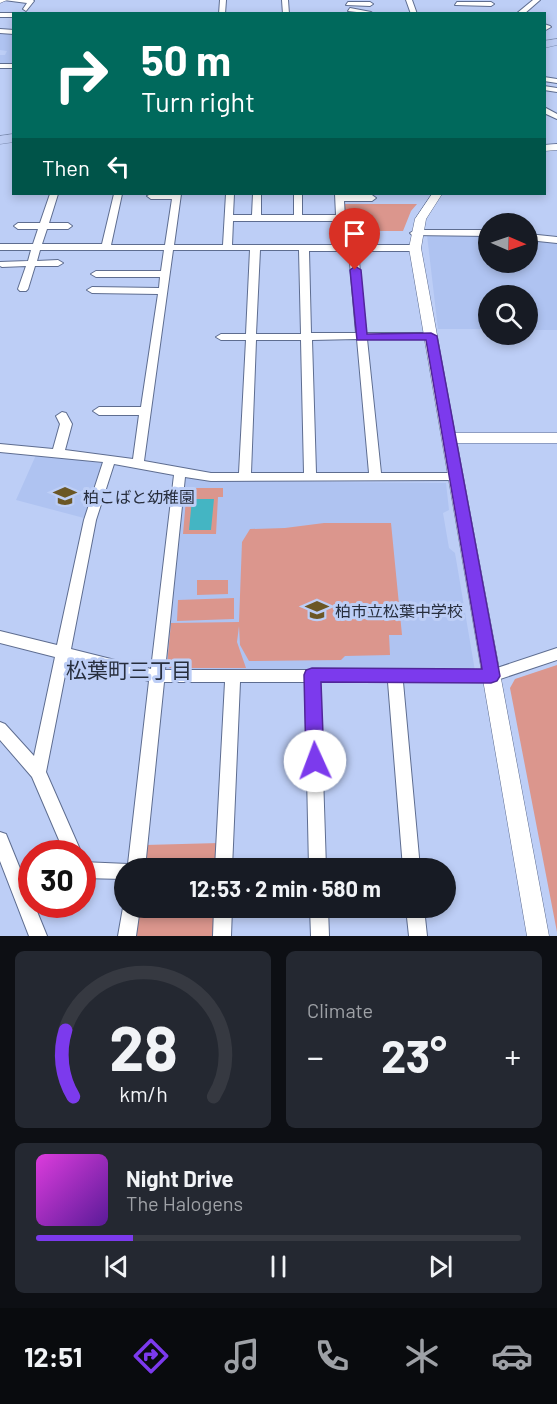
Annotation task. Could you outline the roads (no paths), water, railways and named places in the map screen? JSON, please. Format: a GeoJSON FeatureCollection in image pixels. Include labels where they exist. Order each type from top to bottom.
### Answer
{"type":"FeatureCollection","features":[{"type":"Feature","properties":{"kind":"street"},"geometry":{"type":"LineString","coordinates":[[3,0],[31,1],[26,9]]}},
{"type":"Feature","properties":{"kind":"street"},"geometry":{"type":"LineString","coordinates":[[521,12],[534,1]]}},
{"type":"Feature","properties":{"kind":"street"},"geometry":{"type":"LineString","coordinates":[[457,4],[472,2],[491,4]]}},
{"type":"Feature","properties":{"kind":"street"},"geometry":{"type":"LineString","coordinates":[[348,7],[370,4]]}},
{"type":"Feature","properties":{"kind":"street"},"geometry":{"type":"LineString","coordinates":[[348,7],[364,12]]}},
{"type":"Feature","properties":{"kind":"street"},"geometry":{"type":"LineString","coordinates":[[23,289],[54,195]]}},
{"type":"Feature","properties":{"kind":"street"},"geometry":{"type":"LineString","coordinates":[[106,247],[118,195]]}},
{"type":"Feature","properties":{"kind":"street"},"geometry":{"type":"LineString","coordinates":[[138,464],[176,195],[151,196]]}},
{"type":"Feature","properties":{"kind":"street"},"geometry":{"type":"LineString","coordinates":[[227,248],[230,195]]}},
{"type":"Feature","properties":{"kind":"street"},"geometry":{"type":"LineString","coordinates":[[256,218],[257,195]]}},
{"type":"Feature","properties":{"kind":"street"},"geometry":{"type":"LineString","coordinates":[[298,195],[298,218]]}},
{"type":"Feature","properties":{"kind":"street"},"geometry":{"type":"LineString","coordinates":[[436,195],[424,209],[415,241],[448,438],[538,936]]}},
{"type":"Feature","properties":{"kind":"street"},"geometry":{"type":"LineString","coordinates":[[229,218],[341,218],[339,196],[372,198]]}},
{"type":"Feature","properties":{"kind":"street"},"geometry":{"type":"LineString","coordinates":[[18,226],[68,226]]}},
{"type":"Feature","properties":{"kind":"street"},"geometry":{"type":"LineString","coordinates":[[0,247],[353,248],[478,234]]}},
{"type":"Feature","properties":{"kind":"street"},"geometry":{"type":"LineString","coordinates":[[538,238],[557,240]]}},
{"type":"Feature","properties":{"kind":"street"},"geometry":{"type":"LineString","coordinates":[[245,477],[255,248]]}},
{"type":"Feature","properties":{"kind":"street"},"geometry":{"type":"LineString","coordinates":[[304,248],[310,477]]}},
{"type":"Feature","properties":{"kind":"street"},"geometry":{"type":"LineString","coordinates":[[353,248],[375,477]]}},
{"type":"Feature","properties":{"kind":"street"},"geometry":{"type":"LineString","coordinates":[[2,264],[58,263]]}},
{"type":"Feature","properties":{"kind":"street"},"geometry":{"type":"LineString","coordinates":[[96,274],[165,274]]}},
{"type":"Feature","properties":{"kind":"street"},"geometry":{"type":"LineString","coordinates":[[92,290],[163,291]]}},
{"type":"Feature","properties":{"kind":"street"},"geometry":{"type":"LineString","coordinates":[[221,337],[431,336]]}},
{"type":"Feature","properties":{"kind":"street"},"geometry":{"type":"LineString","coordinates":[[99,411],[145,411]]}},
{"type":"Feature","properties":{"kind":"street"},"geometry":{"type":"LineString","coordinates":[[58,453],[66,424],[62,416]]}},
{"type":"Feature","properties":{"kind":"street"},"geometry":{"type":"LineString","coordinates":[[448,438],[557,438]]}},
{"type":"Feature","properties":{"kind":"street"},"geometry":{"type":"LineString","coordinates":[[0,448],[110,459],[211,477],[455,477]]}},
{"type":"Feature","properties":{"kind":"street"},"geometry":{"type":"LineString","coordinates":[[38,772],[90,520],[110,459]]}},
{"type":"Feature","properties":{"kind":"street"},"geometry":{"type":"LineString","coordinates":[[137,858],[180,471]]}},
{"type":"Feature","properties":{"kind":"street"},"geometry":{"type":"LineString","coordinates":[[0,637],[156,676],[491,676],[557,654]]}},
{"type":"Feature","properties":{"kind":"street"},"geometry":{"type":"LineString","coordinates":[[224,858],[233,675]]}},
{"type":"Feature","properties":{"kind":"street"},"geometry":{"type":"LineString","coordinates":[[312,675],[318,858]]}},
{"type":"Feature","properties":{"kind":"street"},"geometry":{"type":"LineString","coordinates":[[395,675],[411,858]]}},
{"type":"Feature","properties":{"kind":"street"},"geometry":{"type":"LineString","coordinates":[[0,729],[38,772],[68,840]]}},
{"type":"Feature","properties":{"kind":"street"},"geometry":{"type":"LineString","coordinates":[[0,840],[38,936]]}},
{"type":"Feature","properties":{"kind":"street"},"geometry":{"type":"LineString","coordinates":[[96,870],[114,870]]}},
{"type":"Feature","properties":{"kind":"street"},"geometry":{"type":"LineString","coordinates":[[128,936],[130,918]]}},
{"type":"Feature","properties":{"kind":"street"},"geometry":{"type":"LineString","coordinates":[[222,936],[223,918]]}},
{"type":"Feature","properties":{"kind":"street"},"geometry":{"type":"LineString","coordinates":[[319,918],[320,936]]}},
{"type":"Feature","properties":{"kind":"street"},"geometry":{"type":"LineString","coordinates":[[416,918],[418,936]]}},
{"type":"Feature","properties":{"kind":"place","name":"柏こばと幼稚園"},"geometry":{"type":"Point","coordinates":[65,496]}},
{"type":"Feature","properties":{"kind":"place","name":"柏市立松葉中学校"},"geometry":{"type":"Point","coordinates":[317,610]}},
{"type":"Feature","properties":{"kind":"district","name":"松葉町三丁目"},"geometry":{"type":"Point","coordinates":[129,669]}}]}
